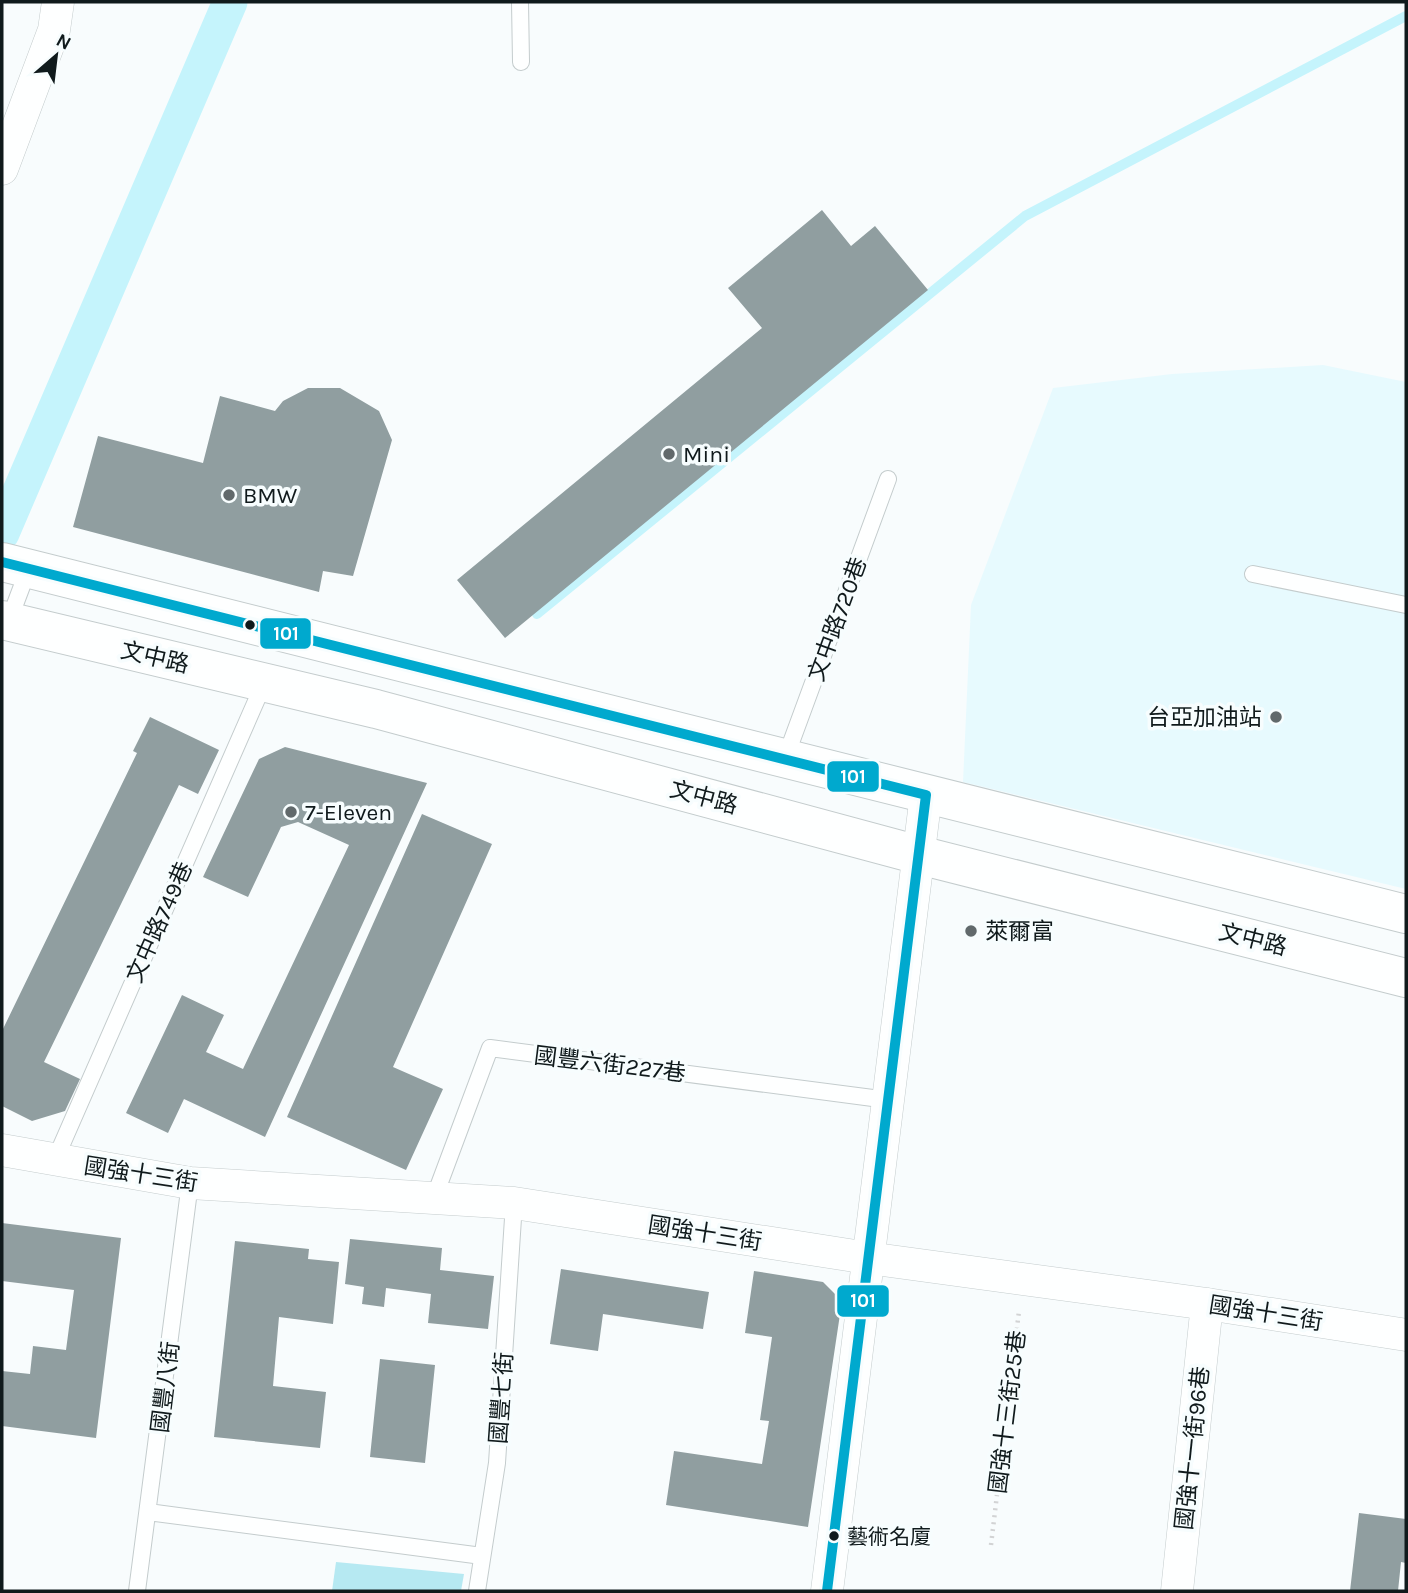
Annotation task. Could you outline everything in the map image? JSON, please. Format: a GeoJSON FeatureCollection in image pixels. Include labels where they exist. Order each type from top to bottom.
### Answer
{"type":"FeatureCollection","features":[{"type":"Feature","properties":{"kind":"street"},"geometry":{"type":"LineString","coordinates":[[2,169],[54,30],[58,2]]}},
{"type":"Feature","properties":{"kind":"street"},"geometry":{"type":"LineString","coordinates":[[19,567],[1406,914]]}},
{"type":"Feature","properties":{"kind":"street","name":"文中路"},"geometry":{"type":"LineString","coordinates":[[5,625],[376,709],[919,855],[1406,978]]}},
{"type":"Feature","properties":{"kind":"street"},"geometry":{"type":"LineString","coordinates":[[376,709],[389,660]]}},
{"type":"Feature","properties":{"kind":"street"},"geometry":{"type":"LineString","coordinates":[[827,1591],[926,795]]}},
{"type":"Feature","properties":{"kind":"street","name":"國強十三街"},"geometry":{"type":"LineString","coordinates":[[2,1150],[190,1183],[514,1203],[868,1258],[1207,1304],[1406,1335]]}},
{"type":"Feature","properties":{"kind":"street","name":"國強十一街96巷"},"geometry":{"type":"LineString","coordinates":[[1177,1591],[1207,1304]]}},
{"type":"Feature","properties":{"kind":"lane"},"geometry":{"type":"LineString","coordinates":[[520,2],[521,62]]}},
{"type":"Feature","properties":{"kind":"lane","name":"文中路720巷"},"geometry":{"type":"LineString","coordinates":[[785,760],[888,479]]}},
{"type":"Feature","properties":{"kind":"lane"},"geometry":{"type":"LineString","coordinates":[[5,625],[19,567]]}},
{"type":"Feature","properties":{"kind":"lane"},"geometry":{"type":"LineString","coordinates":[[1254,574],[1406,605]]}},
{"type":"Feature","properties":{"kind":"lane","name":"文中路749巷"},"geometry":{"type":"LineString","coordinates":[[55,1160],[264,682]]}},
{"type":"Feature","properties":{"kind":"lane","name":"國豐六街227巷"},"geometry":{"type":"LineString","coordinates":[[434,1198],[490,1048],[888,1100]]}},
{"type":"Feature","properties":{"kind":"lane","name":"國豐八街"},"geometry":{"type":"LineString","coordinates":[[137,1591],[190,1183]]}},
{"type":"Feature","properties":{"kind":"lane","name":"國豐七街"},"geometry":{"type":"LineString","coordinates":[[477,1591],[497,1462],[514,1203]]}},
{"type":"Feature","properties":{"kind":"lane"},"geometry":{"type":"LineString","coordinates":[[148,1512],[482,1556]]}},
{"type":"Feature","properties":{"kind":"path","name":"國強十三街25巷"},"geometry":{"type":"LineString","coordinates":[[991,1545],[1023,1279]]}},
{"type":"Feature","properties":{"kind":"shaded area"},"geometry":{"type":"Polygon","coordinates":[[[1323,365],[1406,382],[1406,889],[963,782],[971,605],[1053,388],[1172,374],[1323,365]]]}},
{"type":"Feature","properties":{"kind":"shaded area"},"geometry":{"type":"Polygon","coordinates":[[[336,1562],[464,1574],[461,1591],[332,1591],[336,1562]]]}},
{"type":"Feature","properties":{"kind":"building","name":"Mini"},"geometry":{"type":"Polygon","coordinates":[[[822,210],[851,246],[875,226],[928,290],[505,638],[457,580],[762,328],[728,288],[822,210]]]}},
{"type":"Feature","properties":{"kind":"building","name":"BMW"},"geometry":{"type":"Polygon","coordinates":[[[308,388],[340,388],[379,411],[392,440],[353,576],[323,571],[319,592],[73,527],[98,436],[203,463],[220,396],[275,411],[283,401],[308,388]]]}},
{"type":"Feature","properties":{"kind":"building"},"geometry":{"type":"Polygon","coordinates":[[[150,717],[219,750],[198,794],[179,785],[44,1062],[80,1079],[65,1111],[32,1121],[2,1106],[2,1031],[137,753],[133,751],[150,717]]]}},
{"type":"Feature","properties":{"kind":"building"},"geometry":{"type":"Polygon","coordinates":[[[285,747],[427,783],[265,1137],[184,1099],[168,1133],[126,1113],[182,995],[224,1015],[206,1052],[243,1069],[349,845],[298,822],[281,827],[248,897],[203,877],[259,759],[285,747]]]}},
{"type":"Feature","properties":{"kind":"building"},"geometry":{"type":"Polygon","coordinates":[[[422,814],[492,844],[393,1067],[443,1089],[406,1170],[287,1117],[422,814]]]}},
{"type":"Feature","properties":{"kind":"building"},"geometry":{"type":"Polygon","coordinates":[[[2,1223],[121,1238],[96,1438],[2,1426],[2,1371],[30,1374],[33,1346],[66,1350],[74,1290],[2,1281],[2,1223]]]}},
{"type":"Feature","properties":{"kind":"building"},"geometry":{"type":"Polygon","coordinates":[[[350,1239],[442,1248],[440,1270],[494,1276],[488,1329],[428,1323],[431,1294],[386,1288],[384,1307],[362,1304],[364,1287],[345,1284],[350,1239]]]}},
{"type":"Feature","properties":{"kind":"building"},"geometry":{"type":"Polygon","coordinates":[[[235,1241],[309,1249],[308,1259],[339,1262],[333,1324],[279,1317],[273,1386],[326,1392],[320,1448],[214,1437],[235,1241]]]}},
{"type":"Feature","properties":{"kind":"building"},"geometry":{"type":"Polygon","coordinates":[[[561,1269],[709,1292],[703,1329],[603,1314],[598,1351],[550,1344],[561,1269]]]}},
{"type":"Feature","properties":{"kind":"building"},"geometry":{"type":"Polygon","coordinates":[[[754,1271],[823,1282],[842,1301],[808,1527],[666,1505],[674,1451],[762,1464],[769,1421],[760,1420],[772,1337],[745,1333],[754,1271]]]}},
{"type":"Feature","properties":{"kind":"building"},"geometry":{"type":"Polygon","coordinates":[[[380,1359],[435,1365],[425,1463],[370,1457],[380,1359]]]}},
{"type":"Feature","properties":{"kind":"building"},"geometry":{"type":"Polygon","coordinates":[[[1359,1513],[1406,1519],[1406,1563],[1401,1562],[1398,1591],[1350,1591],[1359,1513]]]}},
{"type":"Feature","properties":{"kind":"waterway"},"geometry":{"type":"LineString","coordinates":[[2,533],[230,2]]}},
{"type":"Feature","properties":{"kind":"waterway"},"geometry":{"type":"LineString","coordinates":[[537,614],[1025,216],[1406,16]]}},
{"type":"Feature","properties":{"kind":"transit line","name":"101"},"geometry":{"type":"LineString","coordinates":[[2,562],[926,795],[827,1591]]}},
{"type":"Feature","properties":{"kind":"place","name":"Mini"},"geometry":{"type":"Point","coordinates":[669,454]}},
{"type":"Feature","properties":{"kind":"place","name":"BMW"},"geometry":{"type":"Point","coordinates":[229,495]}},
{"type":"Feature","properties":{"kind":"place","name":"台亞加油站"},"geometry":{"type":"Point","coordinates":[1276,717]}},
{"type":"Feature","properties":{"kind":"place","name":"7-Eleven"},"geometry":{"type":"Point","coordinates":[291,812]}},
{"type":"Feature","properties":{"kind":"place","name":"萊爾富"},"geometry":{"type":"Point","coordinates":[971,931]}},
{"type":"Feature","properties":{"kind":"place","name":"藝術名廈"},"geometry":{"type":"Point","coordinates":[834,1536]}}]}
